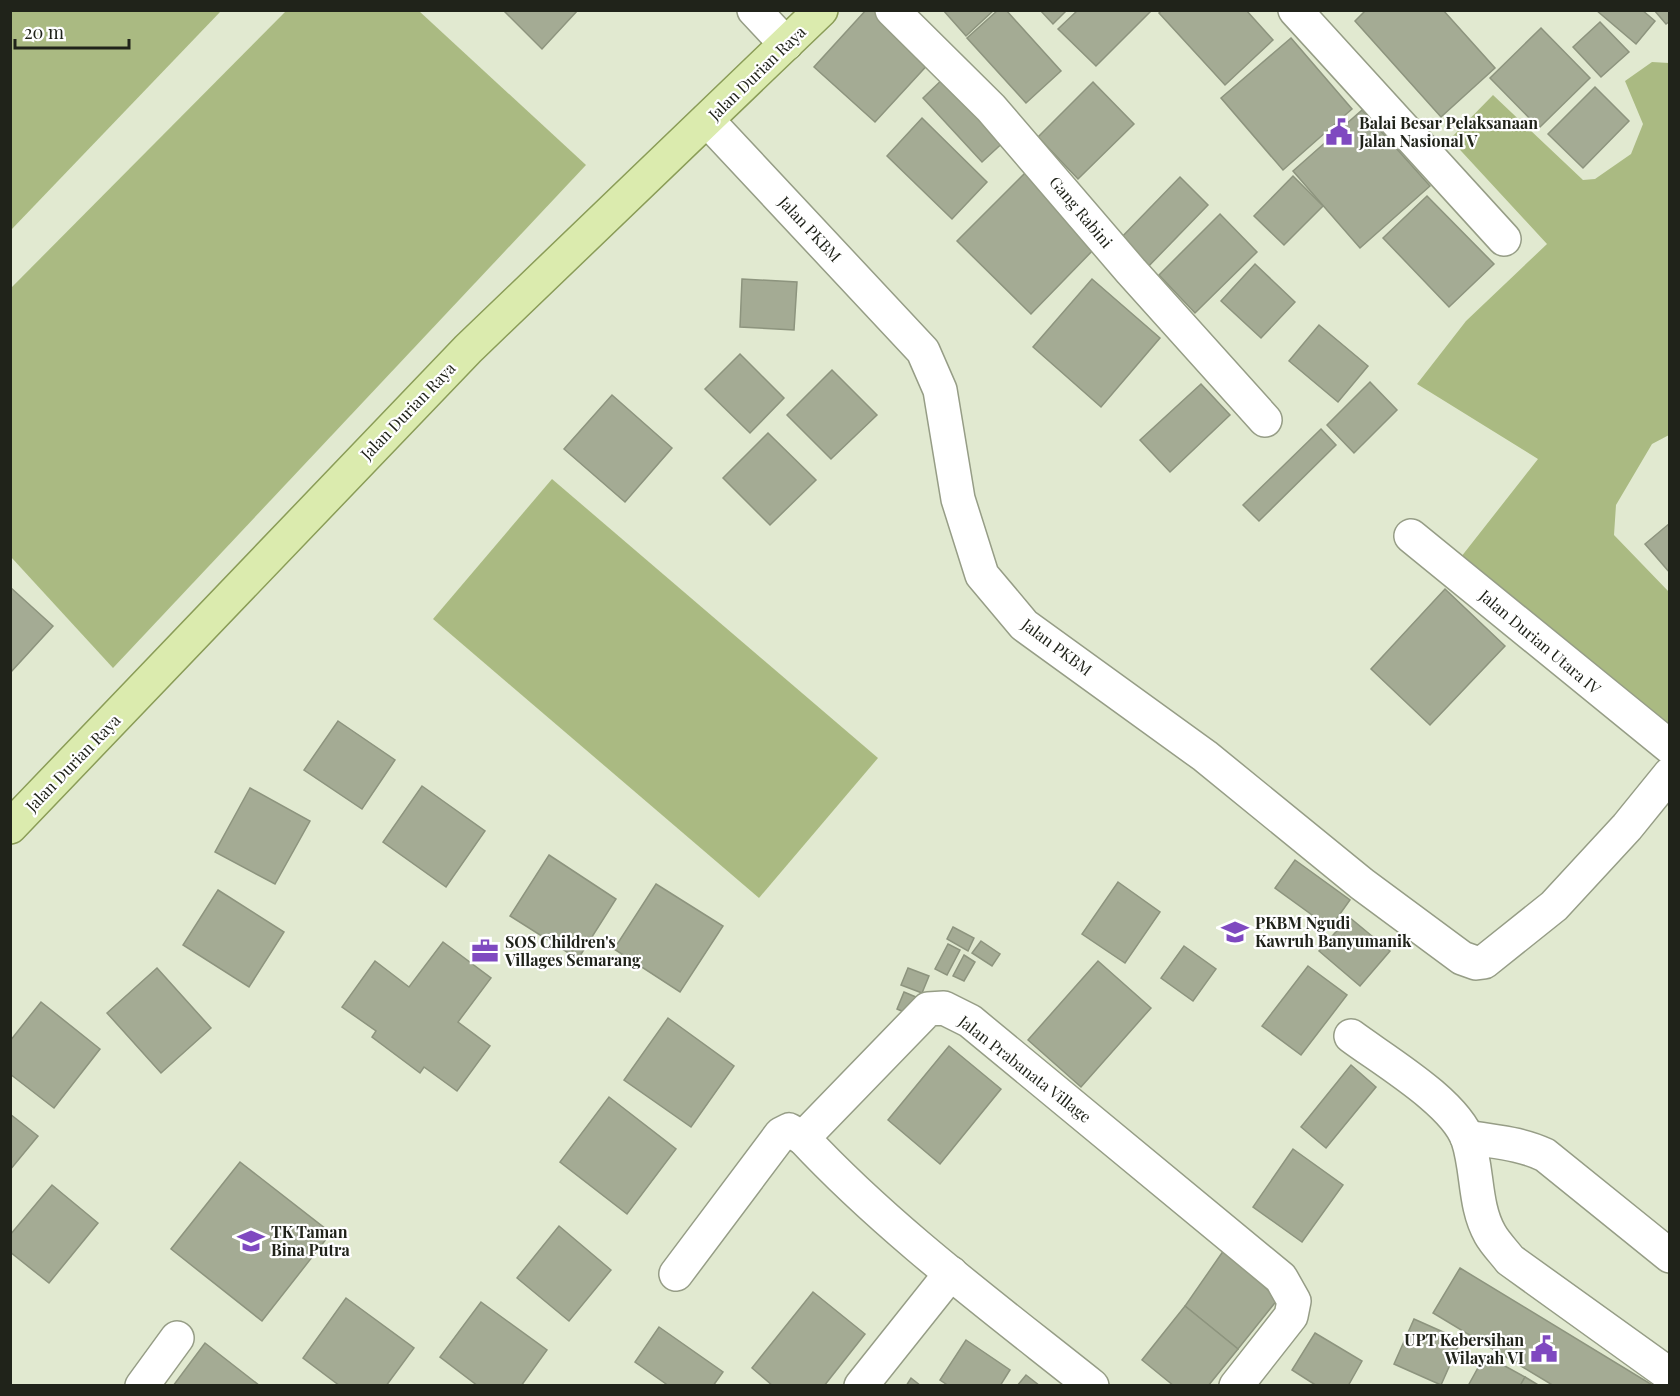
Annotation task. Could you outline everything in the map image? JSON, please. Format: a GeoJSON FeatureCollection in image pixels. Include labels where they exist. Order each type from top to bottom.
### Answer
{"type":"FeatureCollection","features":[{"type":"Feature","properties":{"kind":"main road","name":"Jalan Durian Raya"},"geometry":{"type":"LineString","coordinates":[[10,827],[468,349],[821,10]]}},
{"type":"Feature","properties":{"kind":"street"},"geometry":{"type":"LineString","coordinates":[[754,10],[786,44]]}},
{"type":"Feature","properties":{"kind":"street","name":"Gang Rabini"},"geometry":{"type":"LineString","coordinates":[[892,10],[991,108],[1131,272],[1264,420]]}},
{"type":"Feature","properties":{"kind":"street"},"geometry":{"type":"LineString","coordinates":[[1294,10],[1504,239]]}},
{"type":"Feature","properties":{"kind":"street","name":"Jalan PKBM"},"geometry":{"type":"LineString","coordinates":[[707,120],[923,351],[940,390],[958,499],[982,575],[1024,625],[1205,756],[1362,884],[1462,958],[1476,963],[1484,962],[1554,906],[1627,827],[1670,774]]}},
{"type":"Feature","properties":{"kind":"street","name":"Jalan Durian Utara IV"},"geometry":{"type":"LineString","coordinates":[[1411,536],[1670,747]]}},
{"type":"Feature","properties":{"kind":"street","name":"Jalan Prabanata Village"},"geometry":{"type":"LineString","coordinates":[[803,1138],[928,1009],[944,1008],[970,1021],[1281,1278],[1293,1301],[1291,1316],[1236,1386]]}},
{"type":"Feature","properties":{"kind":"street"},"geometry":{"type":"LineString","coordinates":[[1351,1036],[1434,1097],[1453,1116],[1467,1137],[1482,1212],[1490,1234],[1510,1260],[1670,1375]]}},
{"type":"Feature","properties":{"kind":"street"},"geometry":{"type":"LineString","coordinates":[[676,1274],[781,1134],[789,1130],[803,1138],[865,1199],[951,1273],[1092,1386]]}},
{"type":"Feature","properties":{"kind":"street"},"geometry":{"type":"LineString","coordinates":[[1467,1137],[1528,1147],[1545,1155],[1670,1256]]}},
{"type":"Feature","properties":{"kind":"street"},"geometry":{"type":"LineString","coordinates":[[861,1386],[951,1273]]}},
{"type":"Feature","properties":{"kind":"street"},"geometry":{"type":"LineString","coordinates":[[142,1386],[177,1338]]}},
{"type":"Feature","properties":{"kind":"green space"},"geometry":{"type":"Polygon","coordinates":[[[287,10],[419,11],[586,165],[113,668],[11,557],[11,288],[287,10]]]}},
{"type":"Feature","properties":{"kind":"green space"},"geometry":{"type":"Polygon","coordinates":[[[10,11],[221,11],[11,230],[10,11]]]}},
{"type":"Feature","properties":{"kind":"green space"},"geometry":{"type":"Polygon","coordinates":[[[1652,62],[1669,63],[1669,435],[1652,444],[1616,505],[1614,535],[1669,592],[1670,733],[1461,557],[1538,459],[1417,384],[1466,321],[1547,244],[1450,139],[1493,95],[1583,180],[1595,179],[1631,154],[1643,124],[1625,81],[1652,62]]]}},
{"type":"Feature","properties":{"kind":"green space"},"geometry":{"type":"Polygon","coordinates":[[[552,479],[878,758],[759,898],[433,619],[552,479]]]}},
{"type":"Feature","properties":{"kind":"building"},"geometry":{"type":"Polygon","coordinates":[[[503,10],[578,10],[542,49],[503,10]]]}},
{"type":"Feature","properties":{"kind":"building"},"geometry":{"type":"Polygon","coordinates":[[[866,10],[878,10],[932,60],[875,122],[814,67],[866,10]]]}},
{"type":"Feature","properties":{"kind":"building"},"geometry":{"type":"Polygon","coordinates":[[[943,10],[994,10],[966,36],[943,10]]]}},
{"type":"Feature","properties":{"kind":"building"},"geometry":{"type":"Polygon","coordinates":[[[998,10],[1006,10],[1061,71],[1026,103],[967,38],[998,10]]]}},
{"type":"Feature","properties":{"kind":"building"},"geometry":{"type":"Polygon","coordinates":[[[1040,10],[1067,10],[1053,24],[1040,10]]]}},
{"type":"Feature","properties":{"kind":"building"},"geometry":{"type":"Polygon","coordinates":[[[1078,10],[1152,10],[1096,66],[1058,29],[1078,10]]]}},
{"type":"Feature","properties":{"kind":"building"},"geometry":{"type":"Polygon","coordinates":[[[1162,10],[1246,10],[1273,40],[1225,85],[1159,13],[1162,10]]]}},
{"type":"Feature","properties":{"kind":"building"},"geometry":{"type":"Polygon","coordinates":[[[1366,10],[1443,10],[1495,68],[1441,117],[1355,21],[1366,10]]]}},
{"type":"Feature","properties":{"kind":"building"},"geometry":{"type":"Polygon","coordinates":[[[1596,10],[1642,10],[1655,21],[1636,44],[1596,10]]]}},
{"type":"Feature","properties":{"kind":"building"},"geometry":{"type":"Polygon","coordinates":[[[1654,10],[1670,10],[1670,21],[1666,24],[1654,10]]]}},
{"type":"Feature","properties":{"kind":"building"},"geometry":{"type":"Polygon","coordinates":[[[1600,22],[1629,52],[1601,77],[1573,47],[1600,22]]]}},
{"type":"Feature","properties":{"kind":"building"},"geometry":{"type":"Polygon","coordinates":[[[1541,28],[1590,78],[1539,128],[1490,78],[1541,28]]]}},
{"type":"Feature","properties":{"kind":"building"},"geometry":{"type":"Polygon","coordinates":[[[1291,38],[1352,109],[1283,170],[1221,98],[1291,38]]]}},
{"type":"Feature","properties":{"kind":"building"},"geometry":{"type":"Polygon","coordinates":[[[949,73],[1009,137],[982,162],[923,98],[949,73]]]}},
{"type":"Feature","properties":{"kind":"building"},"geometry":{"type":"Polygon","coordinates":[[[1093,82],[1134,124],[1078,179],[1038,137],[1093,82]]]}},
{"type":"Feature","properties":{"kind":"building"},"geometry":{"type":"Polygon","coordinates":[[[1595,87],[1629,121],[1583,168],[1548,134],[1595,87]]]}},
{"type":"Feature","properties":{"kind":"building"},"geometry":{"type":"Polygon","coordinates":[[[1362,110],[1430,186],[1360,248],[1293,171],[1362,110]]]}},
{"type":"Feature","properties":{"kind":"building"},"geometry":{"type":"Polygon","coordinates":[[[922,118],[987,182],[952,219],[887,156],[922,118]]]}},
{"type":"Feature","properties":{"kind":"building"},"geometry":{"type":"Polygon","coordinates":[[[1025,173],[1098,245],[1031,314],[957,241],[1025,173]]]}},
{"type":"Feature","properties":{"kind":"building"},"geometry":{"type":"Polygon","coordinates":[[[1293,176],[1323,206],[1284,245],[1254,216],[1293,176]]]}},
{"type":"Feature","properties":{"kind":"building"},"geometry":{"type":"Polygon","coordinates":[[[1180,177],[1208,205],[1144,271],[1116,243],[1180,177]]]}},
{"type":"Feature","properties":{"kind":"building"},"geometry":{"type":"Polygon","coordinates":[[[1427,196],[1494,264],[1449,307],[1383,238],[1427,196]]]}},
{"type":"Feature","properties":{"kind":"building"},"geometry":{"type":"Polygon","coordinates":[[[1220,214],[1257,252],[1195,313],[1159,275],[1220,214]]]}},
{"type":"Feature","properties":{"kind":"building"},"geometry":{"type":"Polygon","coordinates":[[[1255,264],[1295,302],[1261,338],[1221,301],[1255,264]]]}},
{"type":"Feature","properties":{"kind":"building"},"geometry":{"type":"Polygon","coordinates":[[[742,279],[797,282],[794,330],[740,327],[742,279]]]}},
{"type":"Feature","properties":{"kind":"building"},"geometry":{"type":"Polygon","coordinates":[[[1092,279],[1160,338],[1101,407],[1033,347],[1092,279]]]}},
{"type":"Feature","properties":{"kind":"building"},"geometry":{"type":"Polygon","coordinates":[[[1319,325],[1368,366],[1338,402],[1289,361],[1319,325]]]}},
{"type":"Feature","properties":{"kind":"building"},"geometry":{"type":"Polygon","coordinates":[[[740,354],[784,398],[750,433],[705,389],[740,354]]]}},
{"type":"Feature","properties":{"kind":"building"},"geometry":{"type":"Polygon","coordinates":[[[832,370],[877,415],[831,459],[787,415],[832,370]]]}},
{"type":"Feature","properties":{"kind":"building"},"geometry":{"type":"Polygon","coordinates":[[[1370,382],[1397,410],[1354,453],[1327,425],[1370,382]]]}},
{"type":"Feature","properties":{"kind":"building"},"geometry":{"type":"Polygon","coordinates":[[[1201,384],[1230,415],[1170,472],[1140,440],[1201,384]]]}},
{"type":"Feature","properties":{"kind":"building"},"geometry":{"type":"Polygon","coordinates":[[[612,395],[672,448],[625,502],[564,449],[612,395]]]}},
{"type":"Feature","properties":{"kind":"building"},"geometry":{"type":"Polygon","coordinates":[[[1321,429],[1336,445],[1259,521],[1243,505],[1321,429]]]}},
{"type":"Feature","properties":{"kind":"building"},"geometry":{"type":"Polygon","coordinates":[[[768,433],[816,480],[770,525],[723,478],[768,433]]]}},
{"type":"Feature","properties":{"kind":"building"},"geometry":{"type":"Polygon","coordinates":[[[1670,523],[1670,573],[1645,544],[1670,523]]]}},
{"type":"Feature","properties":{"kind":"building"},"geometry":{"type":"Polygon","coordinates":[[[10,587],[53,626],[10,673],[10,587]]]}},
{"type":"Feature","properties":{"kind":"building"},"geometry":{"type":"Polygon","coordinates":[[[1445,589],[1505,646],[1430,725],[1371,669],[1445,589]]]}},
{"type":"Feature","properties":{"kind":"building"},"geometry":{"type":"Polygon","coordinates":[[[338,721],[395,760],[362,809],[304,770],[338,721]]]}},
{"type":"Feature","properties":{"kind":"building"},"geometry":{"type":"Polygon","coordinates":[[[422,786],[485,831],[446,887],[383,842],[422,786]]]}},
{"type":"Feature","properties":{"kind":"building"},"geometry":{"type":"Polygon","coordinates":[[[250,788],[310,821],[275,884],[215,852],[250,788]]]}},
{"type":"Feature","properties":{"kind":"building"},"geometry":{"type":"Polygon","coordinates":[[[549,855],[616,899],[578,959],[510,916],[549,855]]]}},
{"type":"Feature","properties":{"kind":"building"},"geometry":{"type":"Polygon","coordinates":[[[1295,860],[1350,900],[1330,928],[1275,888],[1295,860]]]}},
{"type":"Feature","properties":{"kind":"building"},"geometry":{"type":"Polygon","coordinates":[[[1118,882],[1160,912],[1125,963],[1082,934],[1118,882]]]}},
{"type":"Feature","properties":{"kind":"building"},"geometry":{"type":"Polygon","coordinates":[[[656,884],[723,926],[680,992],[614,949],[656,884]]]}},
{"type":"Feature","properties":{"kind":"building"},"geometry":{"type":"Polygon","coordinates":[[[218,890],[284,932],[249,987],[183,945],[218,890]]]}},
{"type":"Feature","properties":{"kind":"building"},"geometry":{"type":"Polygon","coordinates":[[[1349,917],[1390,951],[1360,986],[1319,951],[1349,917]]]}},
{"type":"Feature","properties":{"kind":"building"},"geometry":{"type":"Polygon","coordinates":[[[953,927],[974,938],[968,951],[947,939],[953,927]]]}},
{"type":"Feature","properties":{"kind":"building"},"geometry":{"type":"Polygon","coordinates":[[[981,941],[1000,954],[992,966],[972,953],[981,941]]]}},
{"type":"Feature","properties":{"kind":"building"},"geometry":{"type":"Polygon","coordinates":[[[443,942],[491,978],[458,1022],[490,1046],[457,1091],[424,1067],[420,1073],[372,1037],[376,1031],[342,1007],[375,961],[409,987],[443,942]]]}},
{"type":"Feature","properties":{"kind":"building"},"geometry":{"type":"Polygon","coordinates":[[[948,944],[960,950],[947,975],[935,969],[948,944]]]}},
{"type":"Feature","properties":{"kind":"building"},"geometry":{"type":"Polygon","coordinates":[[[1184,946],[1216,969],[1193,1001],[1161,978],[1184,946]]]}},
{"type":"Feature","properties":{"kind":"building"},"geometry":{"type":"Polygon","coordinates":[[[964,955],[975,962],[964,981],[953,976],[964,955]]]}},
{"type":"Feature","properties":{"kind":"building"},"geometry":{"type":"Polygon","coordinates":[[[1098,961],[1151,1008],[1081,1087],[1028,1040],[1098,961]]]}},
{"type":"Feature","properties":{"kind":"building"},"geometry":{"type":"Polygon","coordinates":[[[1308,966],[1347,995],[1301,1055],[1262,1026],[1308,966]]]}},
{"type":"Feature","properties":{"kind":"building"},"geometry":{"type":"Polygon","coordinates":[[[157,968],[211,1028],[161,1073],[107,1013],[157,968]]]}},
{"type":"Feature","properties":{"kind":"building"},"geometry":{"type":"Polygon","coordinates":[[[908,968],[929,976],[922,993],[901,985],[908,968]]]}},
{"type":"Feature","properties":{"kind":"building"},"geometry":{"type":"Polygon","coordinates":[[[904,992],[923,1000],[916,1017],[897,1009],[904,992]]]}},
{"type":"Feature","properties":{"kind":"building"},"geometry":{"type":"Polygon","coordinates":[[[41,1002],[100,1049],[54,1108],[10,1074],[10,1041],[41,1002]]]}},
{"type":"Feature","properties":{"kind":"building"},"geometry":{"type":"Polygon","coordinates":[[[668,1018],[734,1066],[691,1127],[624,1080],[668,1018]]]}},
{"type":"Feature","properties":{"kind":"building"},"geometry":{"type":"Polygon","coordinates":[[[949,1046],[1001,1089],[940,1164],[888,1120],[949,1046]]]}},
{"type":"Feature","properties":{"kind":"building"},"geometry":{"type":"Polygon","coordinates":[[[1351,1065],[1376,1087],[1326,1148],[1301,1127],[1351,1065]]]}},
{"type":"Feature","properties":{"kind":"building"},"geometry":{"type":"Polygon","coordinates":[[[609,1097],[676,1149],[627,1214],[560,1162],[609,1097]]]}},
{"type":"Feature","properties":{"kind":"building"},"geometry":{"type":"Polygon","coordinates":[[[10,1114],[38,1136],[10,1170],[10,1114]]]}},
{"type":"Feature","properties":{"kind":"building"},"geometry":{"type":"Polygon","coordinates":[[[1293,1149],[1343,1185],[1302,1242],[1253,1207],[1293,1149]]]}},
{"type":"Feature","properties":{"kind":"building","name":"TK Taman Bina Putra"},"geometry":{"type":"Polygon","coordinates":[[[240,1162],[331,1233],[262,1321],[171,1249],[240,1162]]]}},
{"type":"Feature","properties":{"kind":"building"},"geometry":{"type":"Polygon","coordinates":[[[52,1185],[98,1223],[49,1283],[10,1252],[10,1235],[52,1185]]]}},
{"type":"Feature","properties":{"kind":"building"},"geometry":{"type":"Polygon","coordinates":[[[559,1226],[611,1270],[569,1321],[517,1278],[559,1226]]]}},
{"type":"Feature","properties":{"kind":"building"},"geometry":{"type":"Polygon","coordinates":[[[1224,1250],[1278,1299],[1238,1349],[1185,1306],[1224,1250]]]}},
{"type":"Feature","properties":{"kind":"building","name":"UPT Kebersihan Wilayah VI"},"geometry":{"type":"Polygon","coordinates":[[[1460,1268],[1654,1386],[1554,1386],[1433,1313],[1460,1268]]]}},
{"type":"Feature","properties":{"kind":"building"},"geometry":{"type":"Polygon","coordinates":[[[813,1292],[865,1334],[824,1386],[773,1386],[752,1368],[813,1292]]]}},
{"type":"Feature","properties":{"kind":"building"},"geometry":{"type":"Polygon","coordinates":[[[346,1298],[414,1348],[386,1386],[340,1386],[303,1358],[346,1298]]]}},
{"type":"Feature","properties":{"kind":"building"},"geometry":{"type":"Polygon","coordinates":[[[481,1302],[547,1350],[521,1386],[478,1386],[440,1357],[481,1302]]]}},
{"type":"Feature","properties":{"kind":"building"},"geometry":{"type":"Polygon","coordinates":[[[1185,1306],[1238,1349],[1208,1386],[1174,1386],[1142,1360],[1185,1306]]]}},
{"type":"Feature","properties":{"kind":"building"},"geometry":{"type":"Polygon","coordinates":[[[1414,1319],[1461,1340],[1441,1385],[1394,1364],[1414,1319]]]}},
{"type":"Feature","properties":{"kind":"building"},"geometry":{"type":"Polygon","coordinates":[[[659,1327],[723,1372],[713,1386],[669,1386],[635,1362],[659,1327]]]}},
{"type":"Feature","properties":{"kind":"building"},"geometry":{"type":"Polygon","coordinates":[[[1315,1333],[1362,1361],[1348,1386],[1317,1386],[1292,1370],[1315,1333]]]}},
{"type":"Feature","properties":{"kind":"building"},"geometry":{"type":"Polygon","coordinates":[[[966,1340],[1010,1370],[1000,1386],[949,1386],[940,1380],[966,1340]]]}},
{"type":"Feature","properties":{"kind":"building"},"geometry":{"type":"Polygon","coordinates":[[[205,1343],[260,1386],[173,1386],[205,1343]]]}},
{"type":"Feature","properties":{"kind":"building"},"geometry":{"type":"Polygon","coordinates":[[[1485,1355],[1525,1377],[1520,1386],[1468,1386],[1485,1355]]]}},
{"type":"Feature","properties":{"kind":"building"},"geometry":{"type":"Polygon","coordinates":[[[1026,1375],[1040,1386],[1017,1386],[1026,1375]]]}},
{"type":"Feature","properties":{"kind":"building"},"geometry":{"type":"Polygon","coordinates":[[[1525,1377],[1540,1386],[1520,1386],[1525,1377]]]}},
{"type":"Feature","properties":{"kind":"building"},"geometry":{"type":"Polygon","coordinates":[[[911,1378],[921,1386],[906,1386],[911,1378]]]}},
{"type":"Feature","properties":{"kind":"place","name":"Balai Besar Pelaksanaan Jalan Nasional V"},"geometry":{"type":"Point","coordinates":[1339,132]}},
{"type":"Feature","properties":{"kind":"place","name":"PKBM Ngudi Kawruh Banyumanik"},"geometry":{"type":"Point","coordinates":[1235,932]}},
{"type":"Feature","properties":{"kind":"place","name":"SOS Children's Villages Semarang"},"geometry":{"type":"Point","coordinates":[485,951]}},
{"type":"Feature","properties":{"kind":"place","name":"TK Taman Bina Putra"},"geometry":{"type":"Point","coordinates":[251,1241]}},
{"type":"Feature","properties":{"kind":"place","name":"UPT Kebersihan Wilayah VI"},"geometry":{"type":"Point","coordinates":[1544,1349]}}]}
